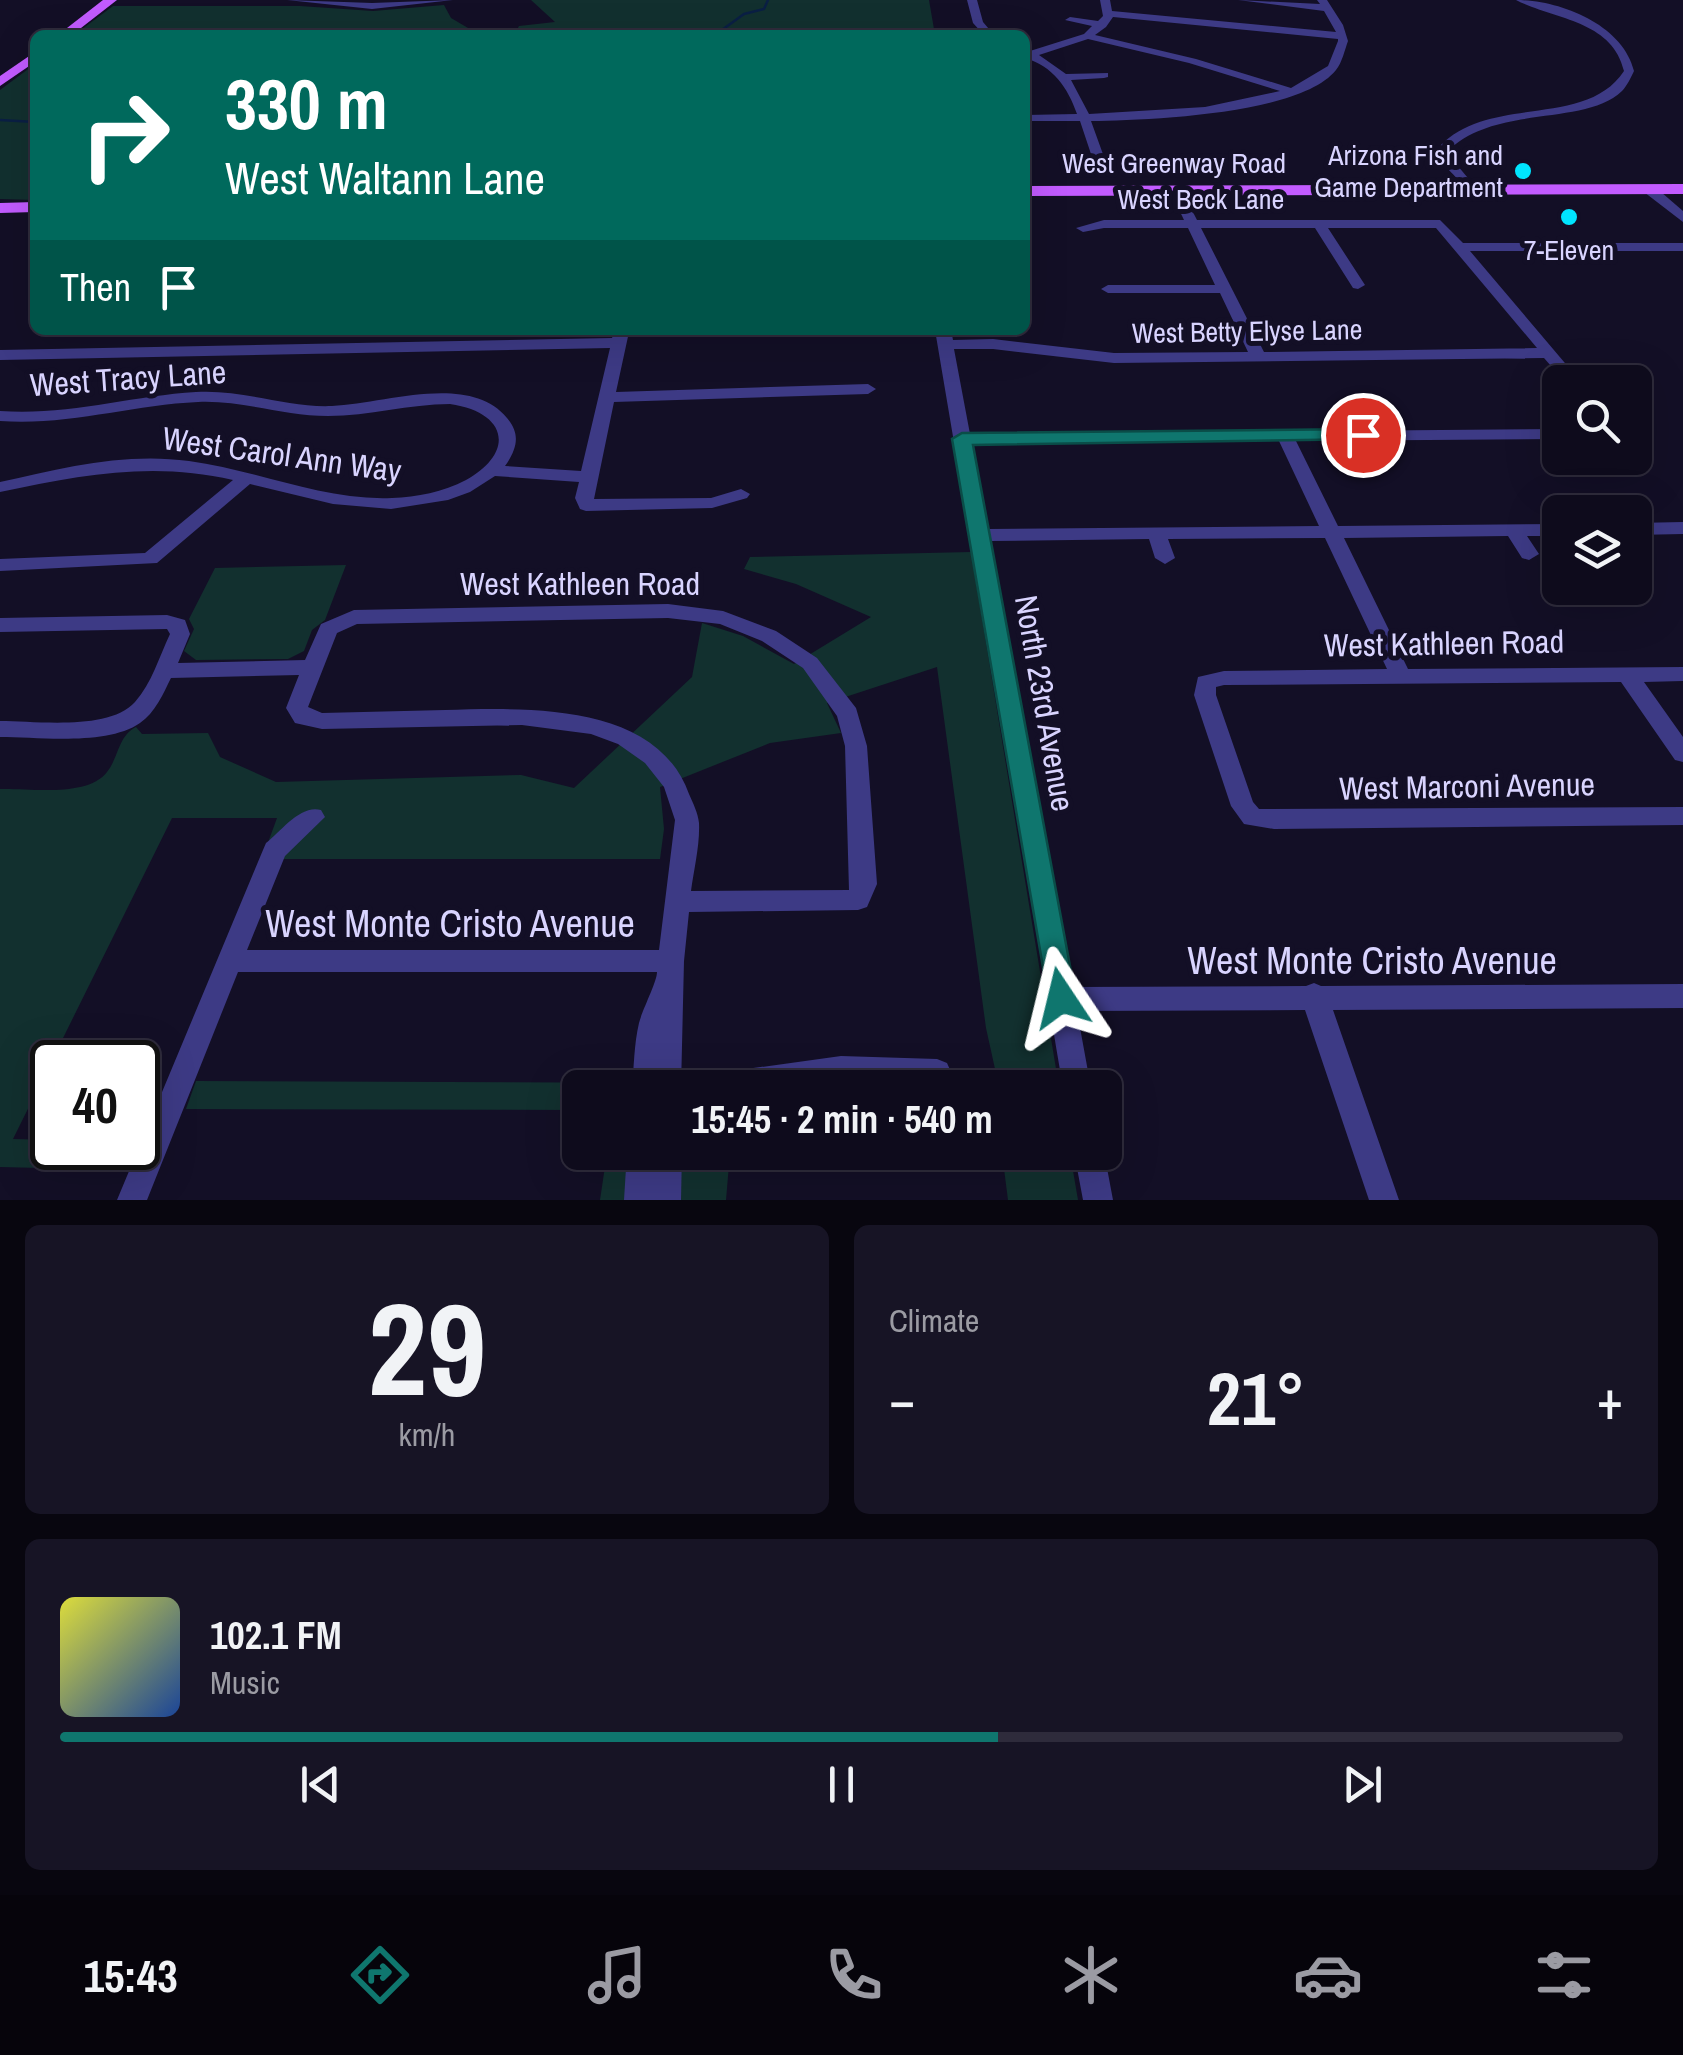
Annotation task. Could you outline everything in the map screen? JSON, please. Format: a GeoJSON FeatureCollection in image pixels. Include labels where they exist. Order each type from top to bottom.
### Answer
{"type":"FeatureCollection","features":[{"type":"Feature","properties":{"kind":"main road"},"geometry":{"type":"LineString","coordinates":[[71,30],[112,0]]}},
{"type":"Feature","properties":{"kind":"main road"},"geometry":{"type":"LineString","coordinates":[[0,82],[30,60]]}},
{"type":"Feature","properties":{"kind":"main road","name":"West Greenway Road"},"geometry":{"type":"LineString","coordinates":[[1030,191],[1683,189]]}},
{"type":"Feature","properties":{"kind":"main road"},"geometry":{"type":"LineString","coordinates":[[0,208],[30,207]]}},
{"type":"Feature","properties":{"kind":"street"},"geometry":{"type":"LineString","coordinates":[[292,0],[372,6],[448,0]]}},
{"type":"Feature","properties":{"kind":"street"},"geometry":{"type":"LineString","coordinates":[[972,0],[978,23],[984,30]]}},
{"type":"Feature","properties":{"kind":"street"},"geometry":{"type":"LineString","coordinates":[[1030,53],[1088,36],[1103,26],[1109,14],[1105,0]]}},
{"type":"Feature","properties":{"kind":"street"},"geometry":{"type":"LineString","coordinates":[[1030,118],[1204,112],[1290,91],[1326,72],[1340,52],[1342,36],[1324,4],[1242,0]]}},
{"type":"Feature","properties":{"kind":"street"},"geometry":{"type":"LineString","coordinates":[[1472,190],[1446,158],[1446,146],[1455,135],[1490,120],[1593,101],[1615,91],[1629,71],[1626,55],[1604,34],[1521,0]]}},
{"type":"Feature","properties":{"kind":"street"},"geometry":{"type":"LineString","coordinates":[[1109,14],[1342,36]]}},
{"type":"Feature","properties":{"kind":"street"},"geometry":{"type":"LineString","coordinates":[[1070,20],[1103,26]]}},
{"type":"Feature","properties":{"kind":"street"},"geometry":{"type":"LineString","coordinates":[[1282,46],[1288,31]]}},
{"type":"Feature","properties":{"kind":"street"},"geometry":{"type":"LineString","coordinates":[[1088,36],[1204,64],[1290,91]]}},
{"type":"Feature","properties":{"kind":"street"},"geometry":{"type":"LineString","coordinates":[[1030,56],[1067,77],[1104,76]]}},
{"type":"Feature","properties":{"kind":"street"},"geometry":{"type":"LineString","coordinates":[[1067,77],[1098,157]]}},
{"type":"Feature","properties":{"kind":"street"},"geometry":{"type":"LineString","coordinates":[[1192,104],[1204,112]]}},
{"type":"Feature","properties":{"kind":"street"},"geometry":{"type":"LineString","coordinates":[[1649,189],[1683,218]]}},
{"type":"Feature","properties":{"kind":"street"},"geometry":{"type":"LineString","coordinates":[[1176,191],[1258,356]]}},
{"type":"Feature","properties":{"kind":"street"},"geometry":{"type":"LineString","coordinates":[[1318,223],[1358,285]]}},
{"type":"Feature","properties":{"kind":"street","name":"West Beck Lane"},"geometry":{"type":"LineString","coordinates":[[1083,228],[1440,224],[1462,247]]}},
{"type":"Feature","properties":{"kind":"street"},"geometry":{"type":"LineString","coordinates":[[1462,247],[1683,246]]}},
{"type":"Feature","properties":{"kind":"street"},"geometry":{"type":"LineString","coordinates":[[1462,247],[1559,365]]}},
{"type":"Feature","properties":{"kind":"street"},"geometry":{"type":"LineString","coordinates":[[1108,290],[1224,289]]}},
{"type":"Feature","properties":{"kind":"street"},"geometry":{"type":"LineString","coordinates":[[0,355],[457,338],[621,336],[586,505],[712,503],[742,494]]}},
{"type":"Feature","properties":{"kind":"street","name":"West Betty Elyse Lane"},"geometry":{"type":"LineString","coordinates":[[944,337],[1101,357],[1549,353]]}},
{"type":"Feature","properties":{"kind":"street","name":"North 23rd Avenue"},"geometry":{"type":"LineString","coordinates":[[944,337],[1074,1070]]}},
{"type":"Feature","properties":{"kind":"street"},"geometry":{"type":"LineString","coordinates":[[608,392],[868,389]]}},
{"type":"Feature","properties":{"kind":"street","name":"West Tracy Lane"},"geometry":{"type":"LineString","coordinates":[[0,416],[58,415],[198,397],[328,411],[451,399],[484,407],[504,424],[508,445],[495,466]]}},
{"type":"Feature","properties":{"kind":"street"},"geometry":{"type":"LineString","coordinates":[[962,439],[1542,434]]}},
{"type":"Feature","properties":{"kind":"street"},"geometry":{"type":"LineString","coordinates":[[1284,436],[1401,676]]}},
{"type":"Feature","properties":{"kind":"street","name":"West Carol Ann Way"},"geometry":{"type":"LineString","coordinates":[[0,487],[140,464],[188,466],[388,504],[444,495],[495,466]]}},
{"type":"Feature","properties":{"kind":"street"},"geometry":{"type":"LineString","coordinates":[[495,466],[591,472]]}},
{"type":"Feature","properties":{"kind":"street"},"geometry":{"type":"LineString","coordinates":[[0,565],[150,559],[247,478]]}},
{"type":"Feature","properties":{"kind":"street"},"geometry":{"type":"LineString","coordinates":[[1652,529],[1683,528]]}},
{"type":"Feature","properties":{"kind":"street"},"geometry":{"type":"LineString","coordinates":[[1514,530],[1529,554]]}},
{"type":"Feature","properties":{"kind":"street"},"geometry":{"type":"LineString","coordinates":[[980,535],[1542,530]]}},
{"type":"Feature","properties":{"kind":"street"},"geometry":{"type":"LineString","coordinates":[[1157,534],[1165,558]]}},
{"type":"Feature","properties":{"kind":"street","name":"West Kathleen Road"},"geometry":{"type":"LineString","coordinates":[[312,668],[328,630],[339,621],[354,617],[668,611],[724,618],[770,636],[810,663],[841,700],[854,732],[864,884],[858,900]]}},
{"type":"Feature","properties":{"kind":"street"},"geometry":{"type":"LineString","coordinates":[[0,626],[178,625],[180,634],[142,708],[130,720],[110,726],[0,728]]}},
{"type":"Feature","properties":{"kind":"street"},"geometry":{"type":"LineString","coordinates":[[162,671],[312,668],[298,708],[304,717],[322,721],[562,718],[619,734],[654,756],[673,781],[687,820],[671,961],[668,1070]]}},
{"type":"Feature","properties":{"kind":"street"},"geometry":{"type":"LineString","coordinates":[[1627,674],[1683,754]]}},
{"type":"Feature","properties":{"kind":"street","name":"West Kathleen Road"},"geometry":{"type":"LineString","coordinates":[[1252,816],[1243,806],[1205,695],[1206,682],[1683,674]]}},
{"type":"Feature","properties":{"kind":"street","name":"West Marconi Avenue"},"geometry":{"type":"LineString","coordinates":[[1252,816],[1274,820],[1683,816]]}},
{"type":"Feature","properties":{"kind":"street"},"geometry":{"type":"LineString","coordinates":[[132,1200],[275,850],[313,817]]}},
{"type":"Feature","properties":{"kind":"street","name":"West Monte Cristo Avenue"},"geometry":{"type":"LineString","coordinates":[[678,902],[858,900]]}},
{"type":"Feature","properties":{"kind":"street","name":"West Monte Cristo Avenue"},"geometry":{"type":"LineString","coordinates":[[228,961],[671,961]]}},
{"type":"Feature","properties":{"kind":"street"},"geometry":{"type":"LineString","coordinates":[[648,1070],[652,1027],[671,961]]}},
{"type":"Feature","properties":{"kind":"street"},"geometry":{"type":"LineString","coordinates":[[1314,995],[1384,1200]]}},
{"type":"Feature","properties":{"kind":"street","name":"West Monte Cristo Avenue"},"geometry":{"type":"LineString","coordinates":[[1061,998],[1314,995],[1404,1000],[1683,996]]}},
{"type":"Feature","properties":{"kind":"street"},"geometry":{"type":"LineString","coordinates":[[834,1070],[873,1070]]}},
{"type":"Feature","properties":{"kind":"street"},"geometry":{"type":"LineString","coordinates":[[640,1200],[641,1170]]}},
{"type":"Feature","properties":{"kind":"street"},"geometry":{"type":"LineString","coordinates":[[666,1200],[667,1170]]}},
{"type":"Feature","properties":{"kind":"street"},"geometry":{"type":"LineString","coordinates":[[1092,1170],[1098,1200]]}},
{"type":"Feature","properties":{"kind":"green space"},"geometry":{"type":"Polygon","coordinates":[[[531,0],[929,0],[934,30],[517,30],[519,26],[555,22],[531,0]]]}},
{"type":"Feature","properties":{"kind":"green space"},"geometry":{"type":"Polygon","coordinates":[[[444,5],[451,18],[471,30],[81,30],[113,6],[300,6],[373,11],[444,5]]]}},
{"type":"Feature","properties":{"kind":"green space"},"geometry":{"type":"Polygon","coordinates":[[[30,68],[30,200],[0,199],[0,90],[30,68]]]}},
{"type":"Feature","properties":{"kind":"green space"},"geometry":{"type":"Polygon","coordinates":[[[971,552],[1056,1070],[995,1070],[986,1028],[937,667],[827,703],[841,733],[770,743],[660,787],[664,829],[660,859],[262,859],[277,818],[172,818],[62,1040],[30,1040],[30,1105],[13,1139],[30,1139],[30,1168],[0,1167],[0,789],[72,789],[98,780],[111,766],[122,741],[136,727],[142,734],[208,733],[220,757],[276,782],[521,775],[574,788],[692,677],[702,623],[743,636],[794,664],[871,617],[796,584],[744,569],[750,557],[971,552]]]}},
{"type":"Feature","properties":{"kind":"green space"},"geometry":{"type":"Polygon","coordinates":[[[346,565],[325,620],[312,630],[304,651],[288,659],[196,660],[184,651],[194,629],[189,619],[215,568],[346,565]]]}},
{"type":"Feature","properties":{"kind":"green space"},"geometry":{"type":"Polygon","coordinates":[[[196,1081],[562,1082],[562,1110],[186,1109],[196,1081]]]}},
{"type":"Feature","properties":{"kind":"green space"},"geometry":{"type":"Polygon","coordinates":[[[604,1170],[729,1170],[726,1200],[600,1200],[604,1170]]]}},
{"type":"Feature","properties":{"kind":"green space"},"geometry":{"type":"Polygon","coordinates":[[[1004,1170],[1073,1170],[1078,1200],[1008,1200],[1004,1170]]]}},
{"type":"Feature","properties":{"kind":"waterway"},"geometry":{"type":"LineString","coordinates":[[722,30],[744,14],[764,9],[768,0]]}},
{"type":"Feature","properties":{"kind":"waterway"},"geometry":{"type":"LineString","coordinates":[[0,120],[30,122]]}},
{"type":"Feature","properties":{"kind":"place","name":"Arizona Fish and Game Department"},"geometry":{"type":"Point","coordinates":[1523,171]}},
{"type":"Feature","properties":{"kind":"place","name":"7-Eleven"},"geometry":{"type":"Point","coordinates":[1569,217]}},
{"type":"Feature","properties":{"kind":"route"},"geometry":{"type":"LineString","coordinates":[[1061,998],[962,439],[1363,435]]}}]}
